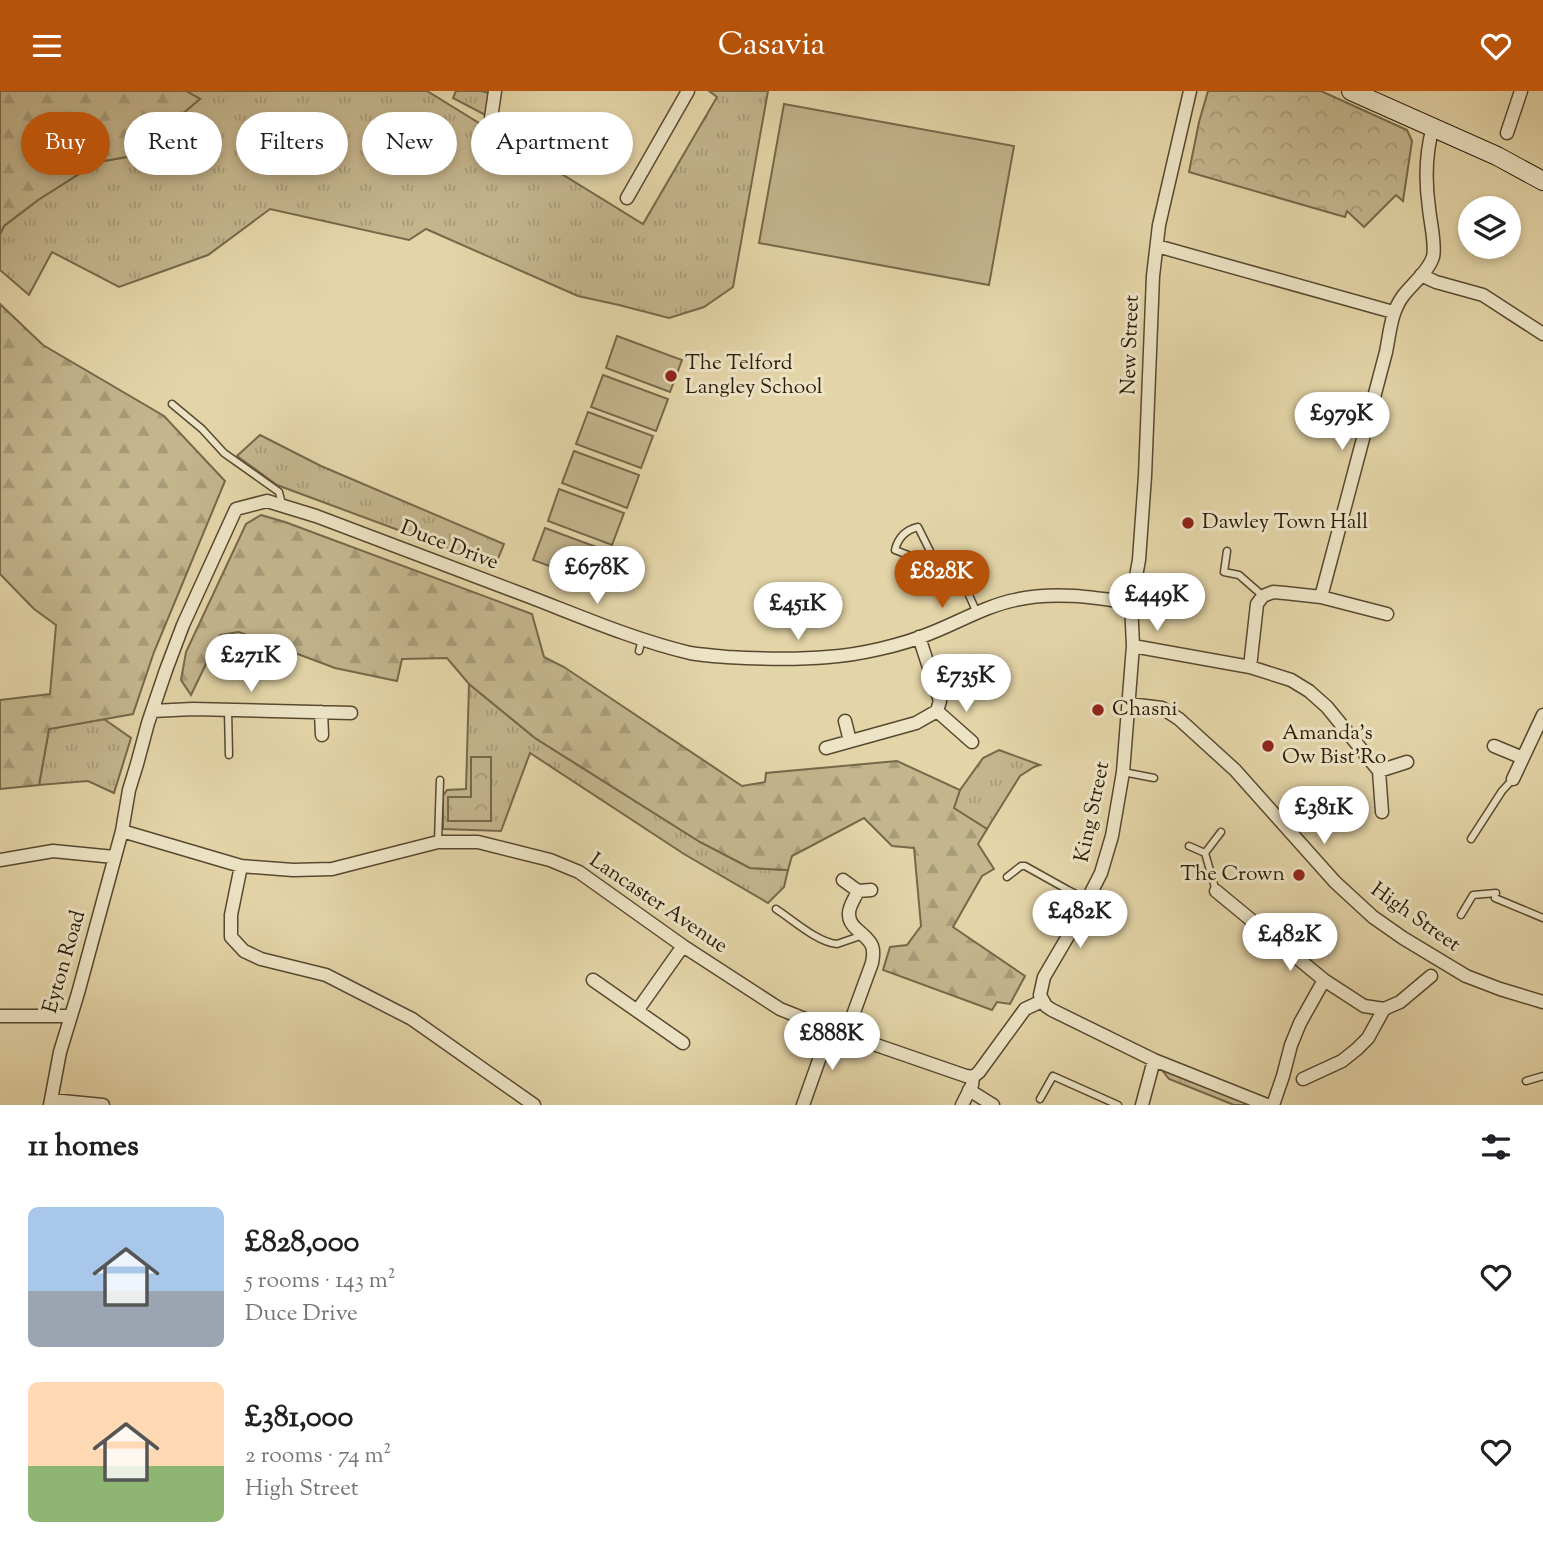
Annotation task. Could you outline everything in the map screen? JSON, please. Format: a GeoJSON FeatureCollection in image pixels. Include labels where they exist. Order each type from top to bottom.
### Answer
{"type":"FeatureCollection","features":[{"type":"Feature","properties":{"kind":"main road"},"geometry":{"type":"LineString","coordinates":[[1352,91],[1497,156],[1543,181]]}},
{"type":"Feature","properties":{"kind":"street"},"geometry":{"type":"LineString","coordinates":[[492,112],[495,91]]}},
{"type":"Feature","properties":{"kind":"street"},"geometry":{"type":"LineString","coordinates":[[627,198],[688,91]]}},
{"type":"Feature","properties":{"kind":"street","name":"New Street"},"geometry":{"type":"LineString","coordinates":[[1133,646],[1131,604],[1139,560],[1145,476],[1153,276],[1159,225],[1190,91]]}},
{"type":"Feature","properties":{"kind":"street"},"geometry":{"type":"LineString","coordinates":[[1507,133],[1521,91]]}},
{"type":"Feature","properties":{"kind":"street"},"geometry":{"type":"LineString","coordinates":[[1321,597],[1386,352],[1393,312],[1433,256],[1425,180],[1426,158],[1433,127]]}},
{"type":"Feature","properties":{"kind":"street"},"geometry":{"type":"LineString","coordinates":[[1157,246],[1393,312]]}},
{"type":"Feature","properties":{"kind":"street"},"geometry":{"type":"LineString","coordinates":[[1421,275],[1483,295],[1543,334]]}},
{"type":"Feature","properties":{"kind":"street","name":"Duce Drive"},"geometry":{"type":"LineString","coordinates":[[122,831],[129,790],[144,735],[183,625],[236,509],[267,501],[316,516],[615,630],[640,645],[692,653],[767,660],[830,657],[893,645],[919,637],[1016,599],[1044,596],[1095,597],[1131,604]]}},
{"type":"Feature","properties":{"kind":"street"},"geometry":{"type":"LineString","coordinates":[[1250,667],[1256,604],[1263,596],[1273,592],[1321,597],[1387,614]]}},
{"type":"Feature","properties":{"kind":"street"},"geometry":{"type":"LineString","coordinates":[[826,748],[916,723],[937,711],[940,701],[919,637]]}},
{"type":"Feature","properties":{"kind":"street"},"geometry":{"type":"LineString","coordinates":[[1133,646],[1250,667],[1291,680],[1309,691],[1327,707],[1378,771],[1382,812]]}},
{"type":"Feature","properties":{"kind":"street","name":"King Street"},"geometry":{"type":"LineString","coordinates":[[1047,1005],[1040,995],[1045,978],[1104,864],[1112,836],[1124,772],[1133,646]]}},
{"type":"Feature","properties":{"kind":"street","name":"High Street"},"geometry":{"type":"LineString","coordinates":[[1129,704],[1162,708],[1179,719],[1235,770],[1335,882],[1373,917],[1466,976],[1543,1002]]}},
{"type":"Feature","properties":{"kind":"street"},"geometry":{"type":"LineString","coordinates":[[152,711],[193,709],[351,713]]}},
{"type":"Feature","properties":{"kind":"street"},"geometry":{"type":"LineString","coordinates":[[937,711],[972,742]]}},
{"type":"Feature","properties":{"kind":"street"},"geometry":{"type":"LineString","coordinates":[[321,712],[322,735]]}},
{"type":"Feature","properties":{"kind":"street"},"geometry":{"type":"LineString","coordinates":[[1513,779],[1543,715]]}},
{"type":"Feature","properties":{"kind":"street"},"geometry":{"type":"LineString","coordinates":[[845,721],[850,741]]}},
{"type":"Feature","properties":{"kind":"street"},"geometry":{"type":"LineString","coordinates":[[1494,746],[1522,758]]}},
{"type":"Feature","properties":{"kind":"street"},"geometry":{"type":"LineString","coordinates":[[1378,771],[1407,762]]}},
{"type":"Feature","properties":{"kind":"street","name":"Eyton Road"},"geometry":{"type":"LineString","coordinates":[[50,1103],[60,1052],[122,831]]}},
{"type":"Feature","properties":{"kind":"street","name":"Lancaster Avenue"},"geometry":{"type":"LineString","coordinates":[[122,831],[242,866],[293,870],[332,869],[438,842],[478,842],[550,860],[579,871],[683,946],[780,1009],[830,1029],[973,1077]]}},
{"type":"Feature","properties":{"kind":"street"},"geometry":{"type":"LineString","coordinates":[[0,860],[53,851],[114,857]]}},
{"type":"Feature","properties":{"kind":"street"},"geometry":{"type":"LineString","coordinates":[[242,866],[231,915],[231,937],[244,951],[261,959],[326,975],[412,1019],[534,1105]]}},
{"type":"Feature","properties":{"kind":"street"},"geometry":{"type":"LineString","coordinates":[[843,880],[865,891],[849,910],[849,918],[873,947],[872,963],[846,1034]]}},
{"type":"Feature","properties":{"kind":"street"},"geometry":{"type":"LineString","coordinates":[[1216,891],[1324,980],[1364,1006],[1384,1009],[1400,1002],[1431,976]]}},
{"type":"Feature","properties":{"kind":"street"},"geometry":{"type":"LineString","coordinates":[[637,1011],[683,946]]}},
{"type":"Feature","properties":{"kind":"street"},"geometry":{"type":"LineString","coordinates":[[593,980],[683,1044]]}},
{"type":"Feature","properties":{"kind":"street"},"geometry":{"type":"LineString","coordinates":[[1273,1105],[1291,1045],[1324,980]]}},
{"type":"Feature","properties":{"kind":"street"},"geometry":{"type":"LineString","coordinates":[[962,1105],[973,1077],[1025,1009],[1047,1005],[1154,1060],[1267,1105]]}},
{"type":"Feature","properties":{"kind":"street"},"geometry":{"type":"LineString","coordinates":[[1303,1080],[1342,1061],[1357,1049],[1368,1038],[1384,1009]]}},
{"type":"Feature","properties":{"kind":"street"},"geometry":{"type":"LineString","coordinates":[[0,1016],[70,1016]]}},
{"type":"Feature","properties":{"kind":"street"},"geometry":{"type":"LineString","coordinates":[[803,1105],[830,1029]]}},
{"type":"Feature","properties":{"kind":"street"},"geometry":{"type":"LineString","coordinates":[[1142,1105],[1154,1060]]}},
{"type":"Feature","properties":{"kind":"street"},"geometry":{"type":"LineString","coordinates":[[970,1090],[993,1105]]}},
{"type":"Feature","properties":{"kind":"street"},"geometry":{"type":"LineString","coordinates":[[50,1103],[103,1105]]}},
{"type":"Feature","properties":{"kind":"lane"},"geometry":{"type":"LineString","coordinates":[[172,404],[202,429],[224,453],[279,492],[282,506]]}},
{"type":"Feature","properties":{"kind":"lane"},"geometry":{"type":"LineString","coordinates":[[938,567],[918,527],[909,529],[898,540],[895,550],[938,567],[960,575],[977,613]]}},
{"type":"Feature","properties":{"kind":"lane"},"geometry":{"type":"LineString","coordinates":[[1227,551],[1224,572],[1239,575],[1263,596]]}},
{"type":"Feature","properties":{"kind":"lane"},"geometry":{"type":"LineString","coordinates":[[228,710],[229,755]]}},
{"type":"Feature","properties":{"kind":"lane"},"geometry":{"type":"LineString","coordinates":[[1124,772],[1154,778]]}},
{"type":"Feature","properties":{"kind":"lane"},"geometry":{"type":"LineString","coordinates":[[1471,839],[1502,791],[1513,779]]}},
{"type":"Feature","properties":{"kind":"lane"},"geometry":{"type":"LineString","coordinates":[[438,842],[440,780]]}},
{"type":"Feature","properties":{"kind":"lane"},"geometry":{"type":"LineString","coordinates":[[1205,853],[1221,832]]}},
{"type":"Feature","properties":{"kind":"lane"},"geometry":{"type":"LineString","coordinates":[[1189,846],[1205,853]]}},
{"type":"Feature","properties":{"kind":"lane"},"geometry":{"type":"LineString","coordinates":[[1205,853],[1216,891]]}},
{"type":"Feature","properties":{"kind":"lane"},"geometry":{"type":"LineString","coordinates":[[1007,877],[1021,866],[1026,866],[1087,899]]}},
{"type":"Feature","properties":{"kind":"lane"},"geometry":{"type":"LineString","coordinates":[[1461,915],[1473,895],[1495,895],[1543,918]]}},
{"type":"Feature","properties":{"kind":"lane"},"geometry":{"type":"LineString","coordinates":[[776,909],[821,940],[833,944],[863,935]]}},
{"type":"Feature","properties":{"kind":"lane"},"geometry":{"type":"LineString","coordinates":[[1040,1099],[1053,1076],[1118,1105]]}},
{"type":"Feature","properties":{"kind":"lane"},"geometry":{"type":"LineString","coordinates":[[1526,1081],[1543,1076]]}},
{"type":"Feature","properties":{"kind":"green space"},"geometry":{"type":"Polygon","coordinates":[[[0,91],[186,91],[200,99],[184,112],[124,112],[124,157],[110,160],[110,112],[21,112],[21,175],[77,175],[38,200],[4,226],[0,234],[0,91]]]}},
{"type":"Feature","properties":{"kind":"green space"},"geometry":{"type":"Polygon","coordinates":[[[186,91],[427,91],[471,118],[471,175],[563,175],[643,224],[717,97],[709,91],[768,91],[733,287],[704,307],[669,318],[578,296],[426,229],[409,240],[270,209],[208,255],[119,287],[52,252],[29,295],[0,270],[0,234],[4,226],[77,175],[110,175],[110,160],[124,157],[124,175],[222,175],[222,112],[184,112],[200,99],[186,91]]]}},
{"type":"Feature","properties":{"kind":"green space"},"geometry":{"type":"Polygon","coordinates":[[[456,91],[494,94],[492,112],[480,112],[453,98],[456,91]]]}},
{"type":"Feature","properties":{"kind":"green space"},"geometry":{"type":"Polygon","coordinates":[[[1208,91],[1321,91],[1407,130],[1412,141],[1403,201],[1396,195],[1364,227],[1347,211],[1345,217],[1189,172],[1208,91]]]}},
{"type":"Feature","properties":{"kind":"green space"},"geometry":{"type":"Polygon","coordinates":[[[784,104],[1014,146],[989,285],[759,243],[784,104]]]}},
{"type":"Feature","properties":{"kind":"green space"},"geometry":{"type":"Polygon","coordinates":[[[0,304],[43,345],[164,416],[225,481],[154,652],[133,714],[49,729],[39,785],[0,789],[0,700],[50,694],[56,625],[34,609],[0,574],[0,304]]]}},
{"type":"Feature","properties":{"kind":"green space"},"geometry":{"type":"Polygon","coordinates":[[[617,336],[682,360],[670,392],[606,368],[617,336]]]}},
{"type":"Feature","properties":{"kind":"green space"},"geometry":{"type":"Polygon","coordinates":[[[603,375],[668,399],[656,431],[591,407],[603,375]]]}},
{"type":"Feature","properties":{"kind":"green space"},"geometry":{"type":"Polygon","coordinates":[[[588,412],[653,436],[641,468],[576,444],[588,412]]]}},
{"type":"Feature","properties":{"kind":"green space"},"geometry":{"type":"Polygon","coordinates":[[[260,435],[321,466],[504,544],[495,566],[277,485],[237,456],[260,435]]]}},
{"type":"Feature","properties":{"kind":"green space"},"geometry":{"type":"Polygon","coordinates":[[[574,451],[639,475],[627,508],[562,483],[574,451]]]}},
{"type":"Feature","properties":{"kind":"green space"},"geometry":{"type":"Polygon","coordinates":[[[559,489],[624,513],[612,545],[548,521],[559,489]]]}},
{"type":"Feature","properties":{"kind":"green space"},"geometry":{"type":"Polygon","coordinates":[[[261,515],[532,614],[544,657],[564,667],[742,786],[765,782],[766,773],[897,761],[960,790],[954,808],[987,829],[978,844],[994,869],[982,876],[953,927],[1025,976],[1010,1004],[997,1002],[992,1010],[883,970],[890,947],[907,945],[921,926],[914,848],[892,846],[864,818],[792,856],[788,870],[750,868],[700,842],[535,738],[469,684],[447,658],[402,659],[397,681],[335,668],[239,632],[220,635],[191,695],[181,680],[186,652],[246,524],[261,515]]]}},
{"type":"Feature","properties":{"kind":"green space"},"geometry":{"type":"Polygon","coordinates":[[[545,528],[610,552],[598,584],[533,560],[545,528]]]}},
{"type":"Feature","properties":{"kind":"green space"},"geometry":{"type":"Polygon","coordinates":[[[469,684],[535,738],[700,842],[750,868],[788,870],[784,887],[768,903],[684,854],[530,753],[501,831],[443,829],[443,796],[447,790],[466,789],[469,684]]]}},
{"type":"Feature","properties":{"kind":"green space"},"geometry":{"type":"Polygon","coordinates":[[[104,719],[131,738],[114,793],[88,781],[39,785],[49,729],[104,719]]]}},
{"type":"Feature","properties":{"kind":"green space"},"geometry":{"type":"Polygon","coordinates":[[[999,750],[1040,765],[1020,776],[987,829],[953,808],[960,790],[983,758],[999,750]]]}},
{"type":"Feature","properties":{"kind":"green space"},"geometry":{"type":"Polygon","coordinates":[[[471,757],[491,757],[491,821],[448,821],[448,797],[471,797],[471,757]]]}},
{"type":"Feature","properties":{"kind":"green space"},"geometry":{"type":"Polygon","coordinates":[[[1154,1060],[1267,1105],[1234,1105],[1169,1079],[1154,1060]]]}},
{"type":"Feature","properties":{"kind":"place","name":"The Telford Langley School"},"geometry":{"type":"Point","coordinates":[671,376]}},
{"type":"Feature","properties":{"kind":"place","name":"Dawley Town Hall"},"geometry":{"type":"Point","coordinates":[1188,523]}},
{"type":"Feature","properties":{"kind":"place","name":"Chasni"},"geometry":{"type":"Point","coordinates":[1098,710]}},
{"type":"Feature","properties":{"kind":"place","name":"Amanda's Ow Bist'Ro"},"geometry":{"type":"Point","coordinates":[1268,746]}},
{"type":"Feature","properties":{"kind":"place","name":"The Crown"},"geometry":{"type":"Point","coordinates":[1299,875]}}]}
